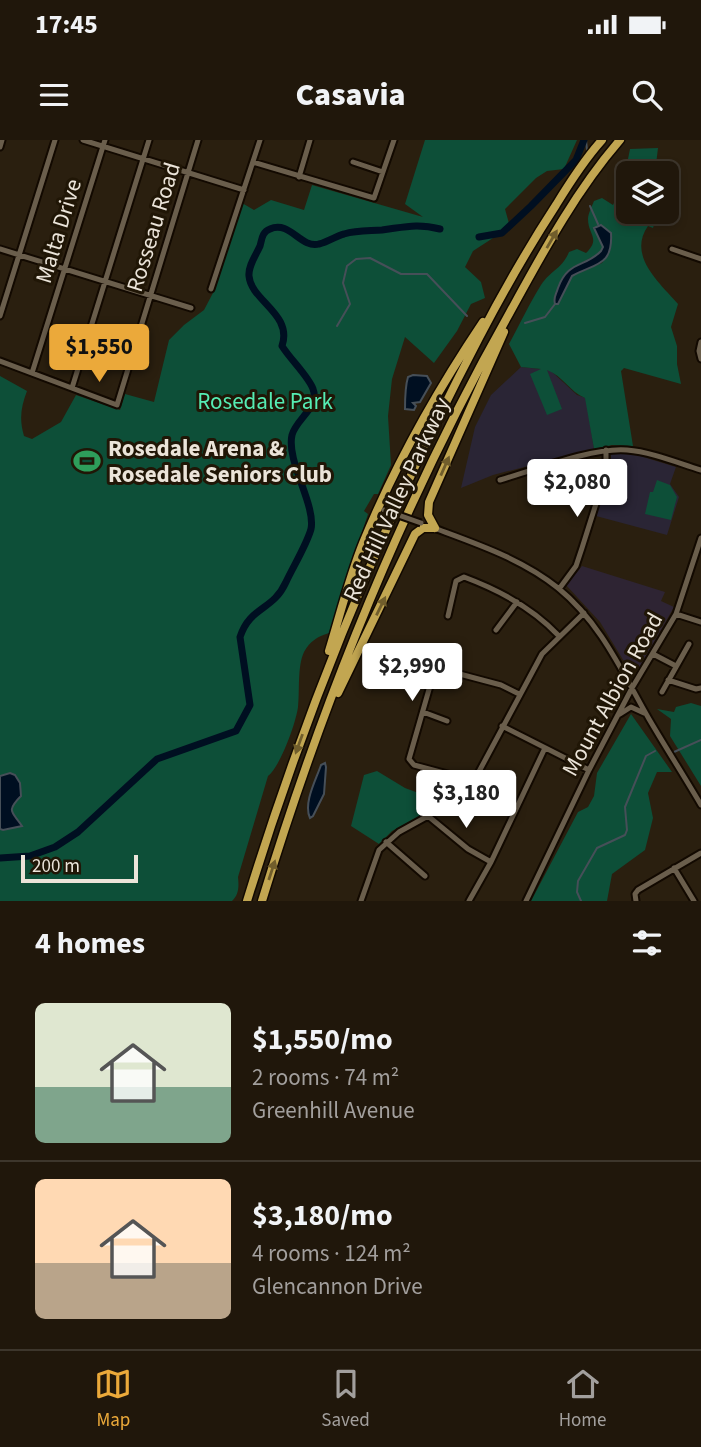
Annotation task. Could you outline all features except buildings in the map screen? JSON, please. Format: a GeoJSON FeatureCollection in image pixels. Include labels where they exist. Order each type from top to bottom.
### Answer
{"type":"FeatureCollection","features":[{"type":"Feature","properties":{"kind":"highway","name":"Red Hill Valley Parkway"},"geometry":{"type":"LineString","coordinates":[[247,901],[276,806],[322,680],[360,586],[406,484],[495,306],[538,232],[575,175],[602,140]]}},
{"type":"Feature","properties":{"kind":"highway","name":"Red Hill Valley Parkway"},"geometry":{"type":"LineString","coordinates":[[262,901],[318,733],[362,616],[400,530],[457,410],[518,298],[573,204],[598,166],[620,140]]}},
{"type":"Feature","properties":{"kind":"highway"},"geometry":{"type":"LineString","coordinates":[[318,733],[415,534],[423,528],[435,528],[428,515],[429,502],[518,298]]}},
{"type":"Feature","properties":{"kind":"highway"},"geometry":{"type":"LineString","coordinates":[[322,680],[354,569],[381,509],[429,407],[495,306]]}},
{"type":"Feature","properties":{"kind":"street"},"geometry":{"type":"LineString","coordinates":[[0,147],[2,140]]}},
{"type":"Feature","properties":{"kind":"street"},"geometry":{"type":"LineString","coordinates":[[0,316],[55,140]]}},
{"type":"Feature","properties":{"kind":"street"},"geometry":{"type":"LineString","coordinates":[[83,140],[104,143],[143,159],[244,190]]}},
{"type":"Feature","properties":{"kind":"street"},"geometry":{"type":"LineString","coordinates":[[0,361],[72,388],[149,140]]}},
{"type":"Feature","properties":{"kind":"street","name":"Rosseau Road"},"geometry":{"type":"LineString","coordinates":[[72,388],[117,405],[198,140]]}},
{"type":"Feature","properties":{"kind":"street"},"geometry":{"type":"LineString","coordinates":[[212,289],[260,140]]}},
{"type":"Feature","properties":{"kind":"street"},"geometry":{"type":"LineString","coordinates":[[299,177],[310,140]]}},
{"type":"Feature","properties":{"kind":"street"},"geometry":{"type":"LineString","coordinates":[[253,162],[371,199],[376,196],[394,140]]}},
{"type":"Feature","properties":{"kind":"street","name":"Malta Drive"},"geometry":{"type":"LineString","coordinates":[[32,373],[104,143]]}},
{"type":"Feature","properties":{"kind":"street"},"geometry":{"type":"LineString","coordinates":[[353,162],[383,172]]}},
{"type":"Feature","properties":{"kind":"street"},"geometry":{"type":"LineString","coordinates":[[0,249],[191,308]]}},
{"type":"Feature","properties":{"kind":"street"},"geometry":{"type":"LineString","coordinates":[[672,249],[701,259]]}},
{"type":"Feature","properties":{"kind":"street"},"geometry":{"type":"LineString","coordinates":[[701,342],[701,359]]}},
{"type":"Feature","properties":{"kind":"street"},"geometry":{"type":"LineString","coordinates":[[559,589],[576,566],[606,471],[606,450]]}},
{"type":"Feature","properties":{"kind":"street"},"geometry":{"type":"LineString","coordinates":[[500,480],[606,450],[636,451],[701,470]]}},
{"type":"Feature","properties":{"kind":"street"},"geometry":{"type":"LineString","coordinates":[[381,509],[513,559],[559,589],[584,613],[606,640],[647,716],[701,805]]}},
{"type":"Feature","properties":{"kind":"street","name":"Mount Albion Road"},"geometry":{"type":"LineString","coordinates":[[526,901],[589,770],[632,688],[676,614],[701,538]]}},
{"type":"Feature","properties":{"kind":"street"},"geometry":{"type":"LineString","coordinates":[[449,616],[456,581],[464,577],[488,585],[517,602],[548,624],[559,636]]}},
{"type":"Feature","properties":{"kind":"street"},"geometry":{"type":"LineString","coordinates":[[496,630],[517,602]]}},
{"type":"Feature","properties":{"kind":"street"},"geometry":{"type":"LineString","coordinates":[[519,694],[501,685],[437,668],[409,759],[414,765],[475,779],[542,654],[584,613]]}},
{"type":"Feature","properties":{"kind":"street"},"geometry":{"type":"LineString","coordinates":[[676,614],[701,622]]}},
{"type":"Feature","properties":{"kind":"street"},"geometry":{"type":"LineString","coordinates":[[662,692],[689,644]]}},
{"type":"Feature","properties":{"kind":"street"},"geometry":{"type":"LineString","coordinates":[[653,654],[676,667]]}},
{"type":"Feature","properties":{"kind":"street"},"geometry":{"type":"LineString","coordinates":[[668,680],[701,688]]}},
{"type":"Feature","properties":{"kind":"street"},"geometry":{"type":"LineString","coordinates":[[618,716],[636,707],[647,716]]}},
{"type":"Feature","properties":{"kind":"street"},"geometry":{"type":"LineString","coordinates":[[423,712],[447,722]]}},
{"type":"Feature","properties":{"kind":"street"},"geometry":{"type":"LineString","coordinates":[[502,726],[589,770]]}},
{"type":"Feature","properties":{"kind":"street"},"geometry":{"type":"LineString","coordinates":[[469,901],[491,862],[545,748]]}},
{"type":"Feature","properties":{"kind":"street"},"geometry":{"type":"LineString","coordinates":[[361,901],[374,862],[386,842],[428,816],[437,798],[444,773]]}},
{"type":"Feature","properties":{"kind":"street"},"geometry":{"type":"LineString","coordinates":[[428,816],[468,849],[491,862]]}},
{"type":"Feature","properties":{"kind":"street"},"geometry":{"type":"LineString","coordinates":[[386,842],[425,876]]}},
{"type":"Feature","properties":{"kind":"street"},"geometry":{"type":"LineString","coordinates":[[636,901],[637,890],[701,853]]}},
{"type":"Feature","properties":{"kind":"street"},"geometry":{"type":"LineString","coordinates":[[674,868],[694,901]]}},
{"type":"Feature","properties":{"kind":"shaded area"},"geometry":{"type":"Polygon","coordinates":[[[521,367],[550,370],[577,395],[586,398],[594,449],[493,475],[461,488],[475,427],[491,395],[521,367]]]}},
{"type":"Feature","properties":{"kind":"shaded area"},"geometry":{"type":"Polygon","coordinates":[[[611,453],[637,455],[676,467],[670,484],[679,497],[667,535],[596,516],[611,465],[611,453]]]}},
{"type":"Feature","properties":{"kind":"shaded area"},"geometry":{"type":"Polygon","coordinates":[[[582,566],[665,592],[661,601],[674,607],[638,670],[631,670],[625,663],[600,622],[566,585],[582,566]]]}},
{"type":"Feature","properties":{"kind":"green space","name":"Rosedale Park"},"geometry":{"type":"Polygon","coordinates":[[[425,140],[577,140],[564,169],[547,171],[536,178],[505,209],[510,227],[473,251],[465,267],[481,282],[485,298],[471,304],[457,331],[434,363],[405,337],[392,379],[388,416],[391,465],[378,494],[374,494],[364,511],[368,514],[329,633],[311,642],[302,658],[294,723],[287,744],[268,776],[238,877],[236,896],[232,901],[0,901],[0,376],[27,391],[21,419],[24,436],[32,439],[61,422],[76,395],[120,410],[125,394],[154,402],[169,340],[204,310],[214,291],[242,203],[254,210],[271,200],[304,210],[312,185],[423,217],[405,204],[425,140]]]}},
{"type":"Feature","properties":{"kind":"green space"},"geometry":{"type":"Polygon","coordinates":[[[658,148],[656,161],[628,161],[630,149],[658,148]]]}},
{"type":"Feature","properties":{"kind":"green space"},"geometry":{"type":"Polygon","coordinates":[[[602,198],[613,205],[616,199],[616,224],[654,224],[653,228],[648,226],[641,248],[648,268],[678,304],[671,327],[677,346],[681,384],[624,368],[621,371],[633,446],[612,445],[594,449],[585,398],[547,370],[562,409],[547,415],[530,374],[541,369],[521,367],[509,344],[545,280],[569,252],[577,249],[586,253],[593,244],[588,217],[594,201],[602,198]],[[601,225],[594,228],[603,247],[598,255],[568,273],[559,287],[555,304],[558,304],[572,276],[602,263],[611,248],[611,233],[601,225]]]}},
{"type":"Feature","properties":{"kind":"green space"},"geometry":{"type":"Polygon","coordinates":[[[657,480],[670,485],[677,497],[671,520],[645,514],[650,492],[653,492],[657,480]]]}},
{"type":"Feature","properties":{"kind":"green space"},"geometry":{"type":"Polygon","coordinates":[[[691,703],[701,706],[701,786],[670,736],[671,719],[657,709],[674,712],[676,707],[691,703]]]}},
{"type":"Feature","properties":{"kind":"green space"},"geometry":{"type":"Polygon","coordinates":[[[631,714],[672,772],[657,772],[648,793],[653,818],[645,850],[612,874],[607,901],[531,901],[578,812],[588,807],[594,796],[597,773],[631,714]]]}},
{"type":"Feature","properties":{"kind":"green space"},"geometry":{"type":"Polygon","coordinates":[[[377,771],[405,788],[432,798],[420,816],[392,831],[379,844],[351,826],[364,775],[377,771]]]}},
{"type":"Feature","properties":{"kind":"water"},"geometry":{"type":"Polygon","coordinates":[[[601,225],[611,233],[611,244],[606,258],[572,276],[558,304],[555,304],[555,296],[567,273],[601,251],[603,247],[594,228],[601,225]]]}},
{"type":"Feature","properties":{"kind":"water"},"geometry":{"type":"Polygon","coordinates":[[[427,376],[431,383],[420,402],[413,403],[416,406],[414,410],[405,409],[407,381],[408,377],[427,376]]]}},
{"type":"Feature","properties":{"kind":"water"},"geometry":{"type":"Polygon","coordinates":[[[325,763],[324,794],[310,818],[308,806],[311,792],[321,765],[325,763]]]}},
{"type":"Feature","properties":{"kind":"water"},"geometry":{"type":"Polygon","coordinates":[[[10,773],[15,775],[20,783],[21,796],[13,805],[12,812],[22,826],[3,830],[0,829],[0,776],[10,773]]]}},
{"type":"Feature","properties":{"kind":"waterway"},"geometry":{"type":"LineString","coordinates":[[479,237],[502,233],[576,160],[584,140]]}},
{"type":"Feature","properties":{"kind":"waterway"},"geometry":{"type":"LineString","coordinates":[[586,140],[587,150]]}},
{"type":"Feature","properties":{"kind":"waterway"},"geometry":{"type":"LineString","coordinates":[[590,206],[598,224]]}},
{"type":"Feature","properties":{"kind":"waterway"},"geometry":{"type":"LineString","coordinates":[[0,858],[30,856],[55,847],[78,832],[157,759],[236,731],[250,705],[240,637],[250,619],[281,591],[311,529],[309,508],[291,446],[294,429],[313,402],[314,395],[308,379],[282,346],[284,335],[277,316],[251,285],[250,268],[264,234],[270,229],[284,228],[313,244],[358,231],[418,226],[440,229]]}},
{"type":"Feature","properties":{"kind":"waterway"},"geometry":{"type":"LineString","coordinates":[[337,326],[350,304],[343,283],[347,266],[356,259],[370,258],[401,274],[427,274],[467,316]]}},
{"type":"Feature","properties":{"kind":"waterway"},"geometry":{"type":"LineString","coordinates":[[525,323],[545,317],[555,304]]}},
{"type":"Feature","properties":{"kind":"waterway"},"geometry":{"type":"LineString","coordinates":[[674,752],[701,740]]}},
{"type":"Feature","properties":{"kind":"waterway"},"geometry":{"type":"LineString","coordinates":[[581,901],[577,892],[578,881],[597,848],[625,835],[625,807],[646,756],[655,751]]}},
{"type":"Feature","properties":{"kind":"place","name":"Rosedale Arena & Rosedale Seniors Club"},"geometry":{"type":"Point","coordinates":[87,461]}}]}
